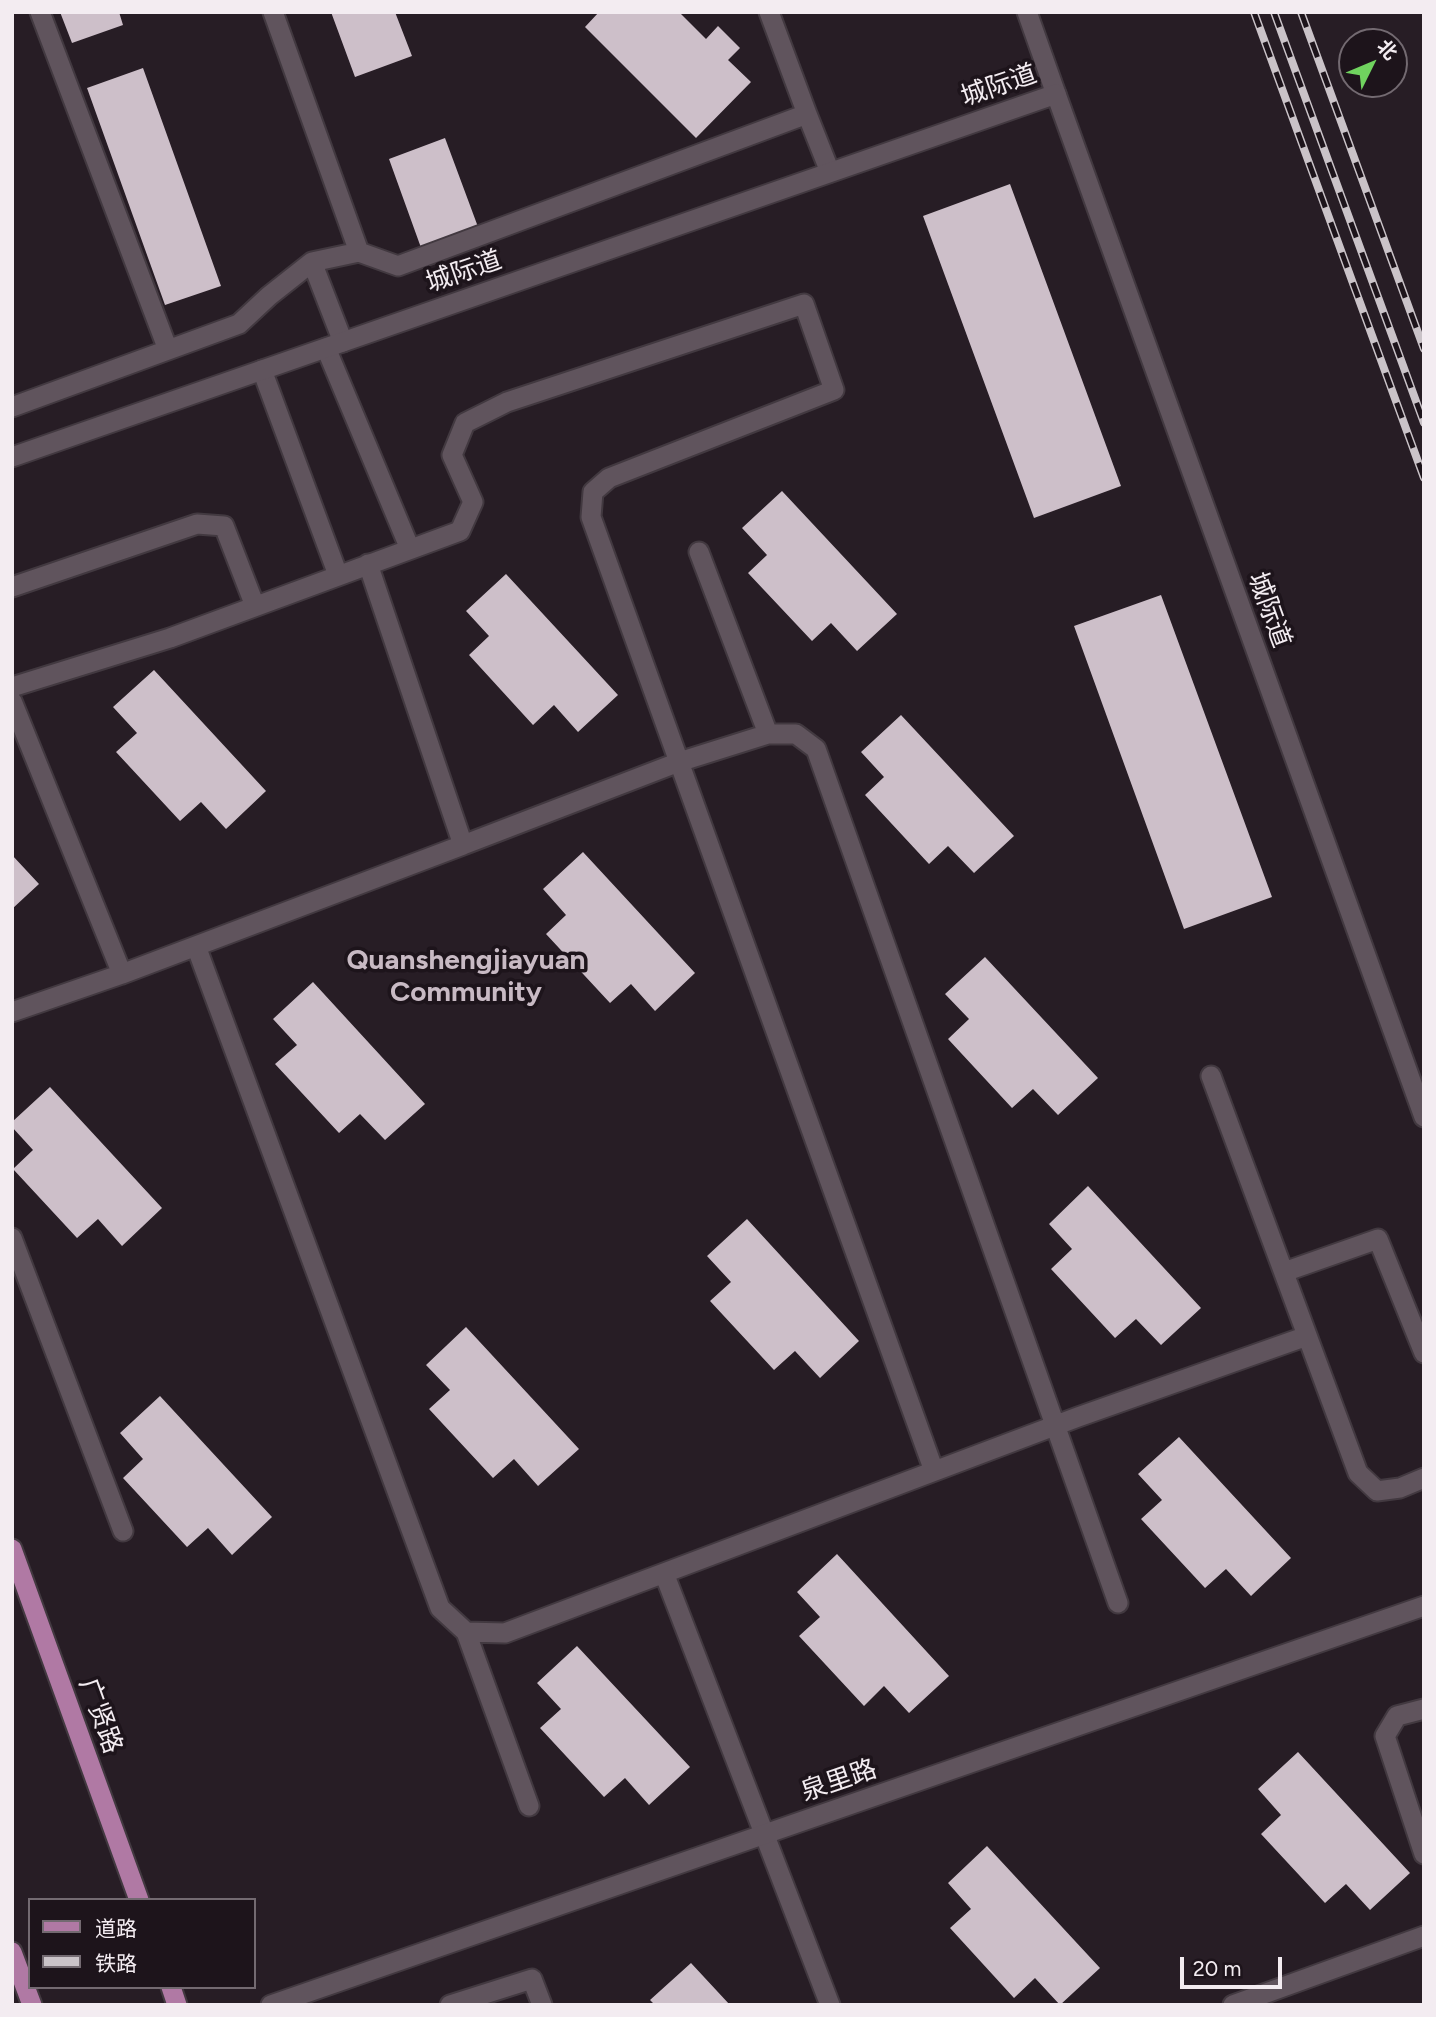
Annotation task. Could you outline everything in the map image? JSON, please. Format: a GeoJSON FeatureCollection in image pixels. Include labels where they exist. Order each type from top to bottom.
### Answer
{"type":"FeatureCollection","features":[{"type":"Feature","properties":{"kind":"main road","name":"广贤路"},"geometry":{"type":"LineString","coordinates":[[12,1549],[138,1898]]}},
{"type":"Feature","properties":{"kind":"main road"},"geometry":{"type":"LineString","coordinates":[[12,1952],[32,2005]]}},
{"type":"Feature","properties":{"kind":"street"},"geometry":{"type":"LineString","coordinates":[[40,12],[168,351]]}},
{"type":"Feature","properties":{"kind":"street"},"geometry":{"type":"LineString","coordinates":[[273,12],[359,252]]}},
{"type":"Feature","properties":{"kind":"street"},"geometry":{"type":"LineString","coordinates":[[769,12],[830,172]]}},
{"type":"Feature","properties":{"kind":"street"},"geometry":{"type":"LineString","coordinates":[[1027,12],[1056,94]]}},
{"type":"Feature","properties":{"kind":"street","name":"城际道"},"geometry":{"type":"LineString","coordinates":[[12,457],[1056,94],[1424,1117]]}},
{"type":"Feature","properties":{"kind":"street"},"geometry":{"type":"LineString","coordinates":[[12,407],[239,324],[268,296],[312,262],[359,252],[398,266],[807,114]]}},
{"type":"Feature","properties":{"kind":"street"},"geometry":{"type":"LineString","coordinates":[[312,262],[334,345],[410,549]]}},
{"type":"Feature","properties":{"kind":"street"},"geometry":{"type":"LineString","coordinates":[[12,687],[170,638],[460,531],[474,502],[452,455],[465,423],[507,402],[804,304],[834,390],[610,478],[593,492],[591,517],[934,1471]]}},
{"type":"Feature","properties":{"kind":"street"},"geometry":{"type":"LineString","coordinates":[[262,370],[338,575]]}},
{"type":"Feature","properties":{"kind":"street"},"geometry":{"type":"LineString","coordinates":[[12,587],[197,524],[224,526],[255,607]]}},
{"type":"Feature","properties":{"kind":"street"},"geometry":{"type":"LineString","coordinates":[[699,552],[768,734]]}},
{"type":"Feature","properties":{"kind":"street"},"geometry":{"type":"LineString","coordinates":[[368,564],[463,845]]}},
{"type":"Feature","properties":{"kind":"street"},"geometry":{"type":"LineString","coordinates":[[12,701],[122,974]]}},
{"type":"Feature","properties":{"kind":"street"},"geometry":{"type":"LineString","coordinates":[[12,1012],[122,974],[679,762],[768,734],[796,734],[816,749],[1118,1603]]}},
{"type":"Feature","properties":{"kind":"street"},"geometry":{"type":"LineString","coordinates":[[196,946],[440,1608],[466,1632],[529,1806]]}},
{"type":"Feature","properties":{"kind":"street"},"geometry":{"type":"LineString","coordinates":[[1211,1076],[1357,1473],[1377,1490],[1400,1488],[1424,1478]]}},
{"type":"Feature","properties":{"kind":"street"},"geometry":{"type":"LineString","coordinates":[[12,1238],[123,1531]]}},
{"type":"Feature","properties":{"kind":"street"},"geometry":{"type":"LineString","coordinates":[[1284,1272],[1378,1239],[1424,1353]]}},
{"type":"Feature","properties":{"kind":"street"},"geometry":{"type":"LineString","coordinates":[[466,1632],[505,1633],[1054,1426],[1307,1336]]}},
{"type":"Feature","properties":{"kind":"street"},"geometry":{"type":"LineString","coordinates":[[664,1573],[830,2005]]}},
{"type":"Feature","properties":{"kind":"street","name":"泉里路"},"geometry":{"type":"LineString","coordinates":[[271,2005],[1424,1606]]}},
{"type":"Feature","properties":{"kind":"street"},"geometry":{"type":"LineString","coordinates":[[1424,1709],[1397,1716],[1385,1736],[1424,1854]]}},
{"type":"Feature","properties":{"kind":"street"},"geometry":{"type":"LineString","coordinates":[[1233,2005],[1424,1936]]}},
{"type":"Feature","properties":{"kind":"street"},"geometry":{"type":"LineString","coordinates":[[450,2005],[532,1979],[542,2005]]}},
{"type":"Feature","properties":{"kind":"building"},"geometry":{"type":"Polygon","coordinates":[[[60,12],[119,12],[123,25],[72,43],[60,12]]]}},
{"type":"Feature","properties":{"kind":"building"},"geometry":{"type":"Polygon","coordinates":[[[331,12],[395,12],[412,56],[355,77],[331,12]]]}},
{"type":"Feature","properties":{"kind":"building"},"geometry":{"type":"Polygon","coordinates":[[[599,12],[679,12],[706,39],[718,26],[740,48],[728,60],[751,82],[696,138],[585,27],[599,12]]]}},
{"type":"Feature","properties":{"kind":"building"},"geometry":{"type":"Polygon","coordinates":[[[143,68],[221,286],[165,305],[87,88],[143,68]]]}},
{"type":"Feature","properties":{"kind":"building"},"geometry":{"type":"Polygon","coordinates":[[[445,138],[481,235],[424,256],[389,159],[445,138]]]}},
{"type":"Feature","properties":{"kind":"building"},"geometry":{"type":"Polygon","coordinates":[[[1010,184],[1121,486],[1034,518],[923,216],[1010,184]]]}},
{"type":"Feature","properties":{"kind":"building"},"geometry":{"type":"Polygon","coordinates":[[[782,491],[897,614],[857,651],[831,623],[812,641],[748,573],[767,555],[742,528],[782,491]]]}},
{"type":"Feature","properties":{"kind":"building"},"geometry":{"type":"Polygon","coordinates":[[[506,574],[618,695],[578,732],[554,705],[533,725],[469,655],[489,636],[466,611],[506,574]]]}},
{"type":"Feature","properties":{"kind":"building"},"geometry":{"type":"Polygon","coordinates":[[[1161,595],[1272,897],[1184,929],[1074,626],[1161,595]]]}},
{"type":"Feature","properties":{"kind":"building"},"geometry":{"type":"Polygon","coordinates":[[[154,670],[266,791],[226,829],[201,802],[180,821],[116,752],[137,733],[113,707],[154,670]]]}},
{"type":"Feature","properties":{"kind":"building"},"geometry":{"type":"Polygon","coordinates":[[[901,715],[1014,836],[974,873],[948,846],[929,864],[865,795],[884,777],[861,752],[901,715]]]}},
{"type":"Feature","properties":{"kind":"building"},"geometry":{"type":"Polygon","coordinates":[[[583,852],[695,973],[655,1011],[631,984],[610,1003],[546,934],[566,915],[543,889],[583,852]]]}},
{"type":"Feature","properties":{"kind":"building"},"geometry":{"type":"Polygon","coordinates":[[[12,855],[39,884],[12,909],[12,855]]]}},
{"type":"Feature","properties":{"kind":"building"},"geometry":{"type":"Polygon","coordinates":[[[985,957],[1098,1078],[1058,1115],[1033,1089],[1012,1108],[948,1039],[969,1019],[945,994],[985,957]]]}},
{"type":"Feature","properties":{"kind":"building"},"geometry":{"type":"Polygon","coordinates":[[[313,982],[425,1104],[385,1140],[360,1114],[339,1133],[275,1064],[297,1045],[273,1019],[313,982]]]}},
{"type":"Feature","properties":{"kind":"building"},"geometry":{"type":"Polygon","coordinates":[[[50,1087],[162,1208],[122,1246],[98,1219],[77,1238],[13,1169],[33,1150],[12,1127],[12,1122],[50,1087]]]}},
{"type":"Feature","properties":{"kind":"building"},"geometry":{"type":"Polygon","coordinates":[[[1088,1186],[1201,1308],[1161,1345],[1136,1319],[1115,1338],[1051,1269],[1072,1249],[1049,1224],[1088,1186]]]}},
{"type":"Feature","properties":{"kind":"building"},"geometry":{"type":"Polygon","coordinates":[[[747,1219],[859,1341],[820,1378],[795,1351],[774,1370],[710,1301],[731,1282],[707,1256],[747,1219]]]}},
{"type":"Feature","properties":{"kind":"building"},"geometry":{"type":"Polygon","coordinates":[[[466,1327],[579,1449],[538,1486],[514,1459],[493,1478],[429,1409],[450,1390],[426,1365],[466,1327]]]}},
{"type":"Feature","properties":{"kind":"building"},"geometry":{"type":"Polygon","coordinates":[[[160,1396],[272,1517],[232,1555],[208,1528],[187,1547],[123,1478],[143,1459],[120,1433],[160,1396]]]}},
{"type":"Feature","properties":{"kind":"building"},"geometry":{"type":"Polygon","coordinates":[[[1179,1437],[1291,1558],[1251,1596],[1226,1569],[1205,1588],[1141,1519],[1162,1500],[1138,1474],[1179,1437]]]}},
{"type":"Feature","properties":{"kind":"building"},"geometry":{"type":"Polygon","coordinates":[[[837,1554],[949,1676],[909,1713],[884,1686],[864,1706],[799,1636],[820,1617],[797,1592],[837,1554]]]}},
{"type":"Feature","properties":{"kind":"building"},"geometry":{"type":"Polygon","coordinates":[[[577,1646],[690,1767],[649,1805],[625,1778],[604,1797],[540,1728],[561,1709],[537,1683],[577,1646]]]}},
{"type":"Feature","properties":{"kind":"building"},"geometry":{"type":"Polygon","coordinates":[[[1298,1752],[1410,1873],[1370,1910],[1346,1884],[1325,1903],[1261,1834],[1281,1815],[1258,1789],[1298,1752]]]}},
{"type":"Feature","properties":{"kind":"building"},"geometry":{"type":"Polygon","coordinates":[[[987,1846],[1100,1968],[1060,2005],[1035,1978],[1014,1998],[950,1928],[971,1909],[948,1883],[987,1846]]]}},
{"type":"Feature","properties":{"kind":"building"},"geometry":{"type":"Polygon","coordinates":[[[691,1963],[730,2005],[655,2005],[650,2000],[691,1963]]]}},
{"type":"Feature","properties":{"kind":"railway"},"geometry":{"type":"LineString","coordinates":[[1254,12],[1424,478]]}},
{"type":"Feature","properties":{"kind":"railway"},"geometry":{"type":"LineString","coordinates":[[1274,12],[1424,423]]}},
{"type":"Feature","properties":{"kind":"railway"},"geometry":{"type":"LineString","coordinates":[[1301,12],[1424,349]]}},
{"type":"Feature","properties":{"kind":"district","name":"Quanshengjiayuan Community"},"geometry":{"type":"Point","coordinates":[466,977]}}]}
